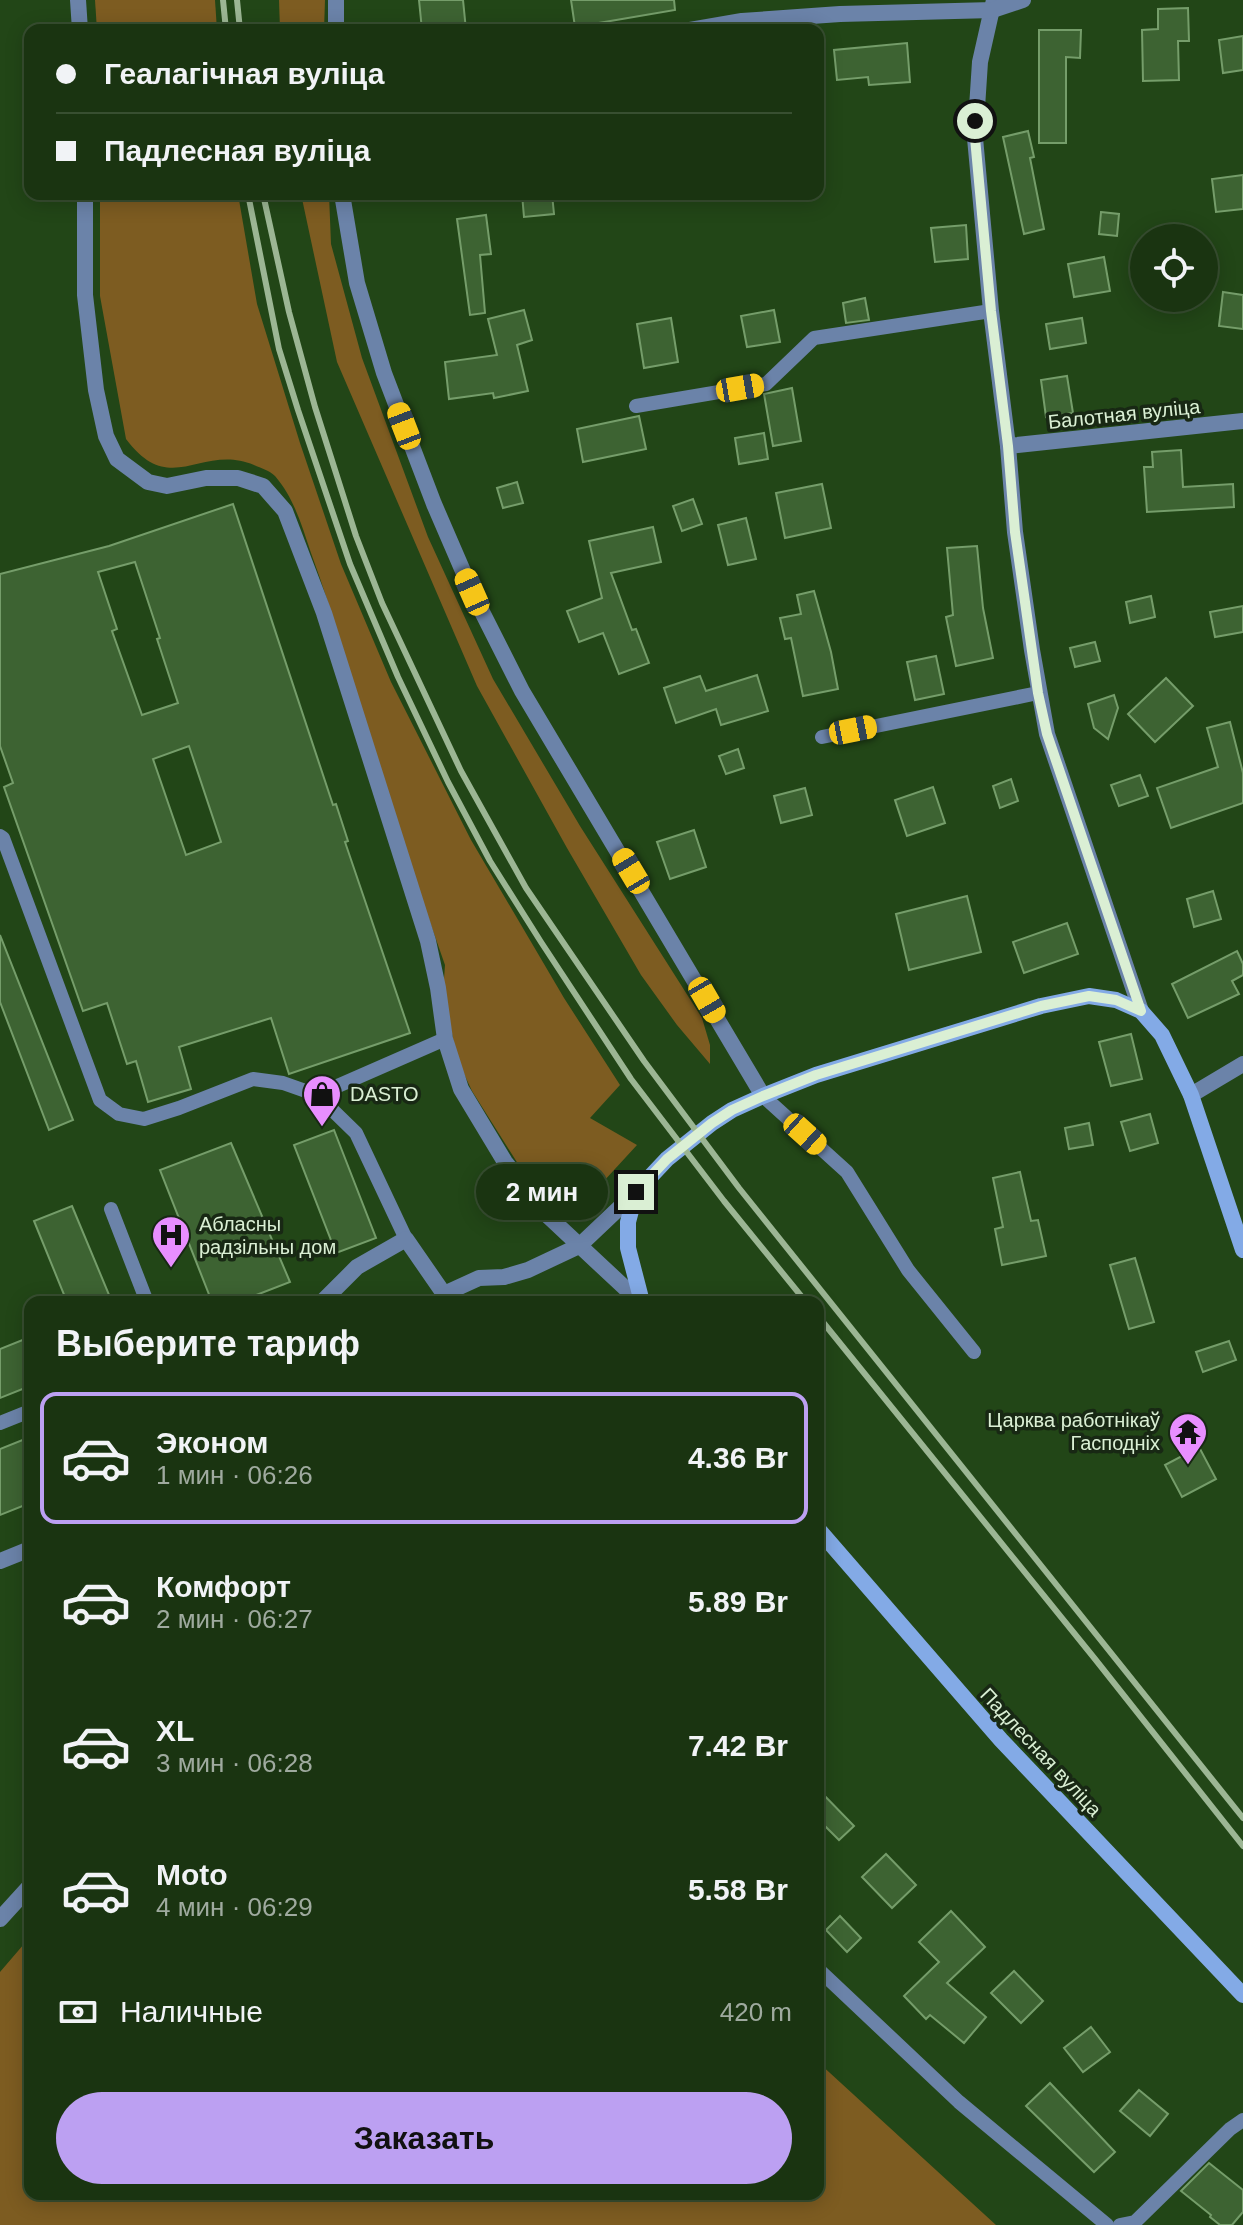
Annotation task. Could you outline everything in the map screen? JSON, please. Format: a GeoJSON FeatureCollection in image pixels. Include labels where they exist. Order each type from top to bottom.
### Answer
{"type":"FeatureCollection","features":[{"type":"Feature","properties":{"kind":"street"},"geometry":{"type":"LineString","coordinates":[[78,0],[80,24]]}},
{"type":"Feature","properties":{"kind":"street"},"geometry":{"type":"LineString","coordinates":[[336,0],[336,24]]}},
{"type":"Feature","properties":{"kind":"street"},"geometry":{"type":"LineString","coordinates":[[725,24],[885,11],[930,12],[1023,0]]}},
{"type":"Feature","properties":{"kind":"street"},"geometry":{"type":"LineString","coordinates":[[993,5],[980,62],[975,138],[1015,532],[1038,693],[1047,734],[1141,1011],[1162,1035],[1191,1095],[1243,1250]]}},
{"type":"Feature","properties":{"kind":"street"},"geometry":{"type":"LineString","coordinates":[[85,200],[85,295],[96,390],[106,436],[117,459],[148,482],[167,486],[206,478],[238,478],[263,486],[285,511],[324,613],[428,941],[445,1039],[461,1089],[505,1162],[549,1217],[634,1296]]}},
{"type":"Feature","properties":{"kind":"street"},"geometry":{"type":"LineString","coordinates":[[343,200],[357,283],[384,373],[434,504],[472,592],[522,691],[763,1096]]}},
{"type":"Feature","properties":{"kind":"street","name":"Балотная вуліца"},"geometry":{"type":"LineString","coordinates":[[1008,446],[1243,421]]}},
{"type":"Feature","properties":{"kind":"street"},"geometry":{"type":"LineString","coordinates":[[450,1296],[479,1278],[504,1277],[528,1270],[579,1246],[667,1159],[712,1123],[763,1096],[816,1075],[1041,1006],[1089,996],[1116,1000],[1141,1011]]}},
{"type":"Feature","properties":{"kind":"street"},"geometry":{"type":"LineString","coordinates":[[1191,1095],[1243,1064]]}},
{"type":"Feature","properties":{"kind":"street"},"geometry":{"type":"LineString","coordinates":[[636,1192],[628,1222],[628,1248],[640,1296]]}},
{"type":"Feature","properties":{"kind":"street"},"geometry":{"type":"LineString","coordinates":[[328,1296],[357,1267],[406,1239],[446,1296]]}},
{"type":"Feature","properties":{"kind":"street","name":"Падлесная вуліца"},"geometry":{"type":"LineString","coordinates":[[824,1536],[1001,1740],[1243,1995]]}},
{"type":"Feature","properties":{"kind":"street"},"geometry":{"type":"LineString","coordinates":[[0,1561],[24,1551]]}},
{"type":"Feature","properties":{"kind":"street"},"geometry":{"type":"LineString","coordinates":[[0,1919],[24,1893]]}},
{"type":"Feature","properties":{"kind":"lane"},"geometry":{"type":"LineString","coordinates":[[636,406],[766,384],[814,338],[991,311]]}},
{"type":"Feature","properties":{"kind":"lane"},"geometry":{"type":"LineString","coordinates":[[822,737],[1038,693]]}},
{"type":"Feature","properties":{"kind":"lane"},"geometry":{"type":"LineString","coordinates":[[0,836],[100,1100],[119,1114],[144,1119],[253,1079],[283,1083],[317,1095],[356,1133],[406,1239]]}},
{"type":"Feature","properties":{"kind":"lane"},"geometry":{"type":"LineString","coordinates":[[317,1095],[445,1039]]}},
{"type":"Feature","properties":{"kind":"lane"},"geometry":{"type":"LineString","coordinates":[[763,1096],[847,1172],[908,1270],[974,1352]]}},
{"type":"Feature","properties":{"kind":"lane"},"geometry":{"type":"LineString","coordinates":[[111,1209],[145,1296]]}},
{"type":"Feature","properties":{"kind":"lane"},"geometry":{"type":"LineString","coordinates":[[0,1423],[24,1413]]}},
{"type":"Feature","properties":{"kind":"lane"},"geometry":{"type":"LineString","coordinates":[[824,1975],[959,2102],[1107,2225]]}},
{"type":"Feature","properties":{"kind":"lane"},"geometry":{"type":"LineString","coordinates":[[1120,2225],[1135,2222],[1243,2120]]}},
{"type":"Feature","properties":{"kind":"shaded area"},"geometry":{"type":"Polygon","coordinates":[[[95,0],[215,0],[217,24],[97,24],[95,0]]]}},
{"type":"Feature","properties":{"kind":"shaded area"},"geometry":{"type":"Polygon","coordinates":[[[279,0],[325,0],[324,24],[280,24],[279,0]]]}},
{"type":"Feature","properties":{"kind":"shaded area"},"geometry":{"type":"Polygon","coordinates":[[[100,200],[239,200],[257,304],[300,443],[341,564],[391,682],[471,840],[564,998],[620,1085],[590,1118],[637,1145],[580,1207],[553,1205],[525,1175],[472,1091],[458,1061],[443,993],[445,965],[379,775],[321,580],[292,503],[273,474],[254,465],[218,460],[172,468],[158,465],[142,456],[126,439],[100,296],[100,200]]]}},
{"type":"Feature","properties":{"kind":"shaded area"},"geometry":{"type":"Polygon","coordinates":[[[302,200],[329,200],[331,244],[362,358],[428,537],[493,679],[580,826],[702,1018],[710,1045],[710,1064],[641,975],[477,686],[337,362],[302,200]]]}},
{"type":"Feature","properties":{"kind":"shaded area"},"geometry":{"type":"Polygon","coordinates":[[[24,1944],[24,2200],[824,2200],[824,2067],[996,2225],[0,2225],[0,1972],[24,1944]]]}},
{"type":"Feature","properties":{"kind":"building"},"geometry":{"type":"Polygon","coordinates":[[[419,0],[463,0],[465,24],[421,24],[419,0]]]}},
{"type":"Feature","properties":{"kind":"building"},"geometry":{"type":"Polygon","coordinates":[[[571,0],[674,0],[675,10],[593,24],[575,24],[571,0]]]}},
{"type":"Feature","properties":{"kind":"building"},"geometry":{"type":"Polygon","coordinates":[[[1188,8],[1189,41],[1178,41],[1179,80],[1143,81],[1142,30],[1158,29],[1158,9],[1188,8]]]}},
{"type":"Feature","properties":{"kind":"building"},"geometry":{"type":"Polygon","coordinates":[[[1039,30],[1081,30],[1080,58],[1066,57],[1066,143],[1039,143],[1039,30]]]}},
{"type":"Feature","properties":{"kind":"building"},"geometry":{"type":"Polygon","coordinates":[[[1243,36],[1243,70],[1223,73],[1219,40],[1243,36]]]}},
{"type":"Feature","properties":{"kind":"building"},"geometry":{"type":"Polygon","coordinates":[[[907,43],[910,82],[869,85],[868,77],[837,80],[834,50],[907,43]]]}},
{"type":"Feature","properties":{"kind":"building"},"geometry":{"type":"Polygon","coordinates":[[[1028,131],[1044,229],[1024,234],[1003,137],[1028,131]]]}},
{"type":"Feature","properties":{"kind":"building"},"geometry":{"type":"Polygon","coordinates":[[[1243,175],[1243,209],[1216,212],[1212,179],[1243,175]]]}},
{"type":"Feature","properties":{"kind":"building"},"geometry":{"type":"Polygon","coordinates":[[[523,200],[553,200],[554,214],[524,217],[523,200]]]}},
{"type":"Feature","properties":{"kind":"building"},"geometry":{"type":"Polygon","coordinates":[[[1101,212],[1119,214],[1117,236],[1099,234],[1101,212]]]}},
{"type":"Feature","properties":{"kind":"building"},"geometry":{"type":"Polygon","coordinates":[[[486,215],[491,254],[480,255],[485,313],[470,315],[457,219],[486,215]]]}},
{"type":"Feature","properties":{"kind":"building"},"geometry":{"type":"Polygon","coordinates":[[[966,225],[968,259],[935,262],[931,228],[966,225]]]}},
{"type":"Feature","properties":{"kind":"building"},"geometry":{"type":"Polygon","coordinates":[[[1104,257],[1110,291],[1074,297],[1068,264],[1104,257]]]}},
{"type":"Feature","properties":{"kind":"building"},"geometry":{"type":"Polygon","coordinates":[[[1223,292],[1243,295],[1243,329],[1219,326],[1223,292]]]}},
{"type":"Feature","properties":{"kind":"building"},"geometry":{"type":"Polygon","coordinates":[[[865,298],[869,320],[846,323],[843,303],[865,298]]]}},
{"type":"Feature","properties":{"kind":"building"},"geometry":{"type":"Polygon","coordinates":[[[524,310],[532,340],[517,345],[528,391],[494,398],[493,393],[449,399],[445,362],[497,355],[488,319],[524,310]]]}},
{"type":"Feature","properties":{"kind":"building"},"geometry":{"type":"Polygon","coordinates":[[[774,310],[780,342],[747,347],[741,316],[774,310]]]}},
{"type":"Feature","properties":{"kind":"building"},"geometry":{"type":"Polygon","coordinates":[[[671,318],[678,362],[644,368],[637,324],[671,318]]]}},
{"type":"Feature","properties":{"kind":"building"},"geometry":{"type":"Polygon","coordinates":[[[1082,318],[1086,343],[1050,349],[1046,324],[1082,318]]]}},
{"type":"Feature","properties":{"kind":"building"},"geometry":{"type":"Polygon","coordinates":[[[1067,376],[1073,413],[1046,417],[1041,380],[1067,376]]]}},
{"type":"Feature","properties":{"kind":"building"},"geometry":{"type":"Polygon","coordinates":[[[792,388],[801,441],[773,446],[764,394],[792,388]]]}},
{"type":"Feature","properties":{"kind":"building"},"geometry":{"type":"Polygon","coordinates":[[[639,416],[646,449],[583,462],[577,429],[639,416]]]}},
{"type":"Feature","properties":{"kind":"building"},"geometry":{"type":"Polygon","coordinates":[[[764,433],[768,459],[739,464],[735,438],[764,433]]]}},
{"type":"Feature","properties":{"kind":"building"},"geometry":{"type":"Polygon","coordinates":[[[1181,450],[1183,487],[1233,484],[1234,507],[1147,512],[1144,467],[1153,467],[1152,452],[1181,450]]]}},
{"type":"Feature","properties":{"kind":"building"},"geometry":{"type":"Polygon","coordinates":[[[517,482],[523,503],[503,508],[497,488],[517,482]]]}},
{"type":"Feature","properties":{"kind":"building"},"geometry":{"type":"Polygon","coordinates":[[[822,484],[831,528],[785,538],[776,493],[822,484]]]}},
{"type":"Feature","properties":{"kind":"building"},"geometry":{"type":"Polygon","coordinates":[[[693,499],[702,524],[682,531],[673,506],[693,499]]]}},
{"type":"Feature","properties":{"kind":"building"},"geometry":{"type":"Polygon","coordinates":[[[233,504],[333,805],[336,804],[348,841],[345,842],[410,1033],[289,1074],[271,1018],[179,1047],[191,1089],[148,1102],[136,1061],[127,1064],[107,1003],[83,1011],[4,787],[13,783],[0,746],[0,574],[109,546],[233,504]],[[135,562],[98,572],[117,629],[112,631],[142,715],[178,703],[135,562]],[[189,746],[153,759],[186,855],[221,842],[189,746]]]}},
{"type":"Feature","properties":{"kind":"building"},"geometry":{"type":"Polygon","coordinates":[[[746,518],[756,559],[728,565],[718,525],[746,518]]]}},
{"type":"Feature","properties":{"kind":"building"},"geometry":{"type":"Polygon","coordinates":[[[653,527],[661,562],[611,573],[632,630],[636,629],[649,663],[619,674],[603,633],[579,642],[567,611],[602,598],[589,541],[653,527]]]}},
{"type":"Feature","properties":{"kind":"building"},"geometry":{"type":"Polygon","coordinates":[[[977,546],[983,608],[993,658],[956,666],[946,617],[953,615],[947,548],[977,546]]]}},
{"type":"Feature","properties":{"kind":"building"},"geometry":{"type":"Polygon","coordinates":[[[814,591],[838,689],[803,696],[791,638],[785,639],[780,618],[801,614],[797,595],[814,591]]]}},
{"type":"Feature","properties":{"kind":"building"},"geometry":{"type":"Polygon","coordinates":[[[1151,596],[1155,617],[1130,623],[1126,602],[1151,596]]]}},
{"type":"Feature","properties":{"kind":"building"},"geometry":{"type":"Polygon","coordinates":[[[1243,606],[1243,632],[1215,637],[1210,612],[1243,606]]]}},
{"type":"Feature","properties":{"kind":"building"},"geometry":{"type":"Polygon","coordinates":[[[1095,642],[1100,661],[1075,667],[1070,648],[1095,642]]]}},
{"type":"Feature","properties":{"kind":"building"},"geometry":{"type":"Polygon","coordinates":[[[936,656],[944,694],[915,700],[907,662],[936,656]]]}},
{"type":"Feature","properties":{"kind":"building"},"geometry":{"type":"Polygon","coordinates":[[[757,675],[768,711],[721,725],[716,709],[676,723],[664,688],[700,676],[706,691],[757,675]]]}},
{"type":"Feature","properties":{"kind":"building"},"geometry":{"type":"Polygon","coordinates":[[[1166,678],[1193,706],[1155,742],[1128,714],[1166,678]]]}},
{"type":"Feature","properties":{"kind":"building"},"geometry":{"type":"Polygon","coordinates":[[[1114,695],[1118,708],[1108,739],[1094,728],[1088,704],[1114,695]]]}},
{"type":"Feature","properties":{"kind":"building"},"geometry":{"type":"Polygon","coordinates":[[[1230,722],[1243,773],[1243,803],[1171,828],[1157,788],[1218,767],[1207,728],[1230,722]]]}},
{"type":"Feature","properties":{"kind":"building"},"geometry":{"type":"Polygon","coordinates":[[[738,749],[744,768],[726,774],[719,756],[738,749]]]}},
{"type":"Feature","properties":{"kind":"building"},"geometry":{"type":"Polygon","coordinates":[[[1140,775],[1148,796],[1119,806],[1111,785],[1140,775]]]}},
{"type":"Feature","properties":{"kind":"building"},"geometry":{"type":"Polygon","coordinates":[[[1011,779],[1018,801],[1000,808],[993,786],[1011,779]]]}},
{"type":"Feature","properties":{"kind":"building"},"geometry":{"type":"Polygon","coordinates":[[[933,787],[945,823],[907,836],[895,800],[933,787]]]}},
{"type":"Feature","properties":{"kind":"building"},"geometry":{"type":"Polygon","coordinates":[[[805,788],[812,815],[781,823],[774,796],[805,788]]]}},
{"type":"Feature","properties":{"kind":"building"},"geometry":{"type":"Polygon","coordinates":[[[694,830],[706,867],[670,879],[657,842],[694,830]]]}},
{"type":"Feature","properties":{"kind":"building"},"geometry":{"type":"Polygon","coordinates":[[[1213,891],[1221,919],[1194,927],[1187,899],[1213,891]]]}},
{"type":"Feature","properties":{"kind":"building"},"geometry":{"type":"Polygon","coordinates":[[[967,896],[981,952],[909,970],[896,914],[967,896]]]}},
{"type":"Feature","properties":{"kind":"building"},"geometry":{"type":"Polygon","coordinates":[[[1067,923],[1078,954],[1024,973],[1013,942],[1067,923]]]}},
{"type":"Feature","properties":{"kind":"building"},"geometry":{"type":"Polygon","coordinates":[[[0,935],[73,1120],[49,1130],[0,1002],[0,935]]]}},
{"type":"Feature","properties":{"kind":"building"},"geometry":{"type":"Polygon","coordinates":[[[1237,951],[1243,964],[1243,975],[1232,981],[1239,994],[1188,1018],[1172,984],[1237,951]]]}},
{"type":"Feature","properties":{"kind":"building"},"geometry":{"type":"Polygon","coordinates":[[[1131,1034],[1142,1079],[1111,1086],[1099,1042],[1131,1034]]]}},
{"type":"Feature","properties":{"kind":"building"},"geometry":{"type":"Polygon","coordinates":[[[1150,1114],[1158,1143],[1130,1151],[1121,1122],[1150,1114]]]}},
{"type":"Feature","properties":{"kind":"building"},"geometry":{"type":"Polygon","coordinates":[[[1089,1123],[1093,1145],[1069,1149],[1065,1128],[1089,1123]]]}},
{"type":"Feature","properties":{"kind":"building"},"geometry":{"type":"Polygon","coordinates":[[[334,1130],[376,1238],[336,1253],[294,1145],[334,1130]]]}},
{"type":"Feature","properties":{"kind":"building"},"geometry":{"type":"Polygon","coordinates":[[[231,1143],[290,1282],[254,1296],[210,1296],[160,1170],[231,1143]]]}},
{"type":"Feature","properties":{"kind":"building"},"geometry":{"type":"Polygon","coordinates":[[[1020,1172],[1031,1221],[1038,1220],[1046,1256],[1002,1265],[995,1229],[1003,1227],[993,1178],[1020,1172]]]}},
{"type":"Feature","properties":{"kind":"building"},"geometry":{"type":"Polygon","coordinates":[[[72,1206],[110,1296],[65,1296],[34,1221],[72,1206]]]}},
{"type":"Feature","properties":{"kind":"building"},"geometry":{"type":"Polygon","coordinates":[[[1135,1258],[1154,1322],[1129,1329],[1110,1265],[1135,1258]]]}},
{"type":"Feature","properties":{"kind":"building"},"geometry":{"type":"Polygon","coordinates":[[[24,1339],[24,1388],[0,1398],[0,1349],[24,1339]]]}},
{"type":"Feature","properties":{"kind":"building"},"geometry":{"type":"Polygon","coordinates":[[[1229,1341],[1236,1360],[1203,1372],[1196,1352],[1229,1341]]]}},
{"type":"Feature","properties":{"kind":"building"},"geometry":{"type":"Polygon","coordinates":[[[24,1439],[24,1505],[0,1515],[0,1449],[24,1439]]]}},
{"type":"Feature","properties":{"kind":"building"},"geometry":{"type":"Polygon","coordinates":[[[1199,1447],[1216,1479],[1182,1497],[1165,1465],[1199,1447]]]}},
{"type":"Feature","properties":{"kind":"building"},"geometry":{"type":"Polygon","coordinates":[[[824,1795],[854,1826],[839,1840],[824,1825],[824,1795]]]}},
{"type":"Feature","properties":{"kind":"building"},"geometry":{"type":"Polygon","coordinates":[[[886,1854],[916,1885],[892,1908],[862,1877],[886,1854]]]}},
{"type":"Feature","properties":{"kind":"building"},"geometry":{"type":"Polygon","coordinates":[[[951,1911],[985,1947],[947,1983],[986,2017],[964,2043],[930,2015],[926,2019],[904,1996],[939,1962],[919,1942],[951,1911]]]}},
{"type":"Feature","properties":{"kind":"building"},"geometry":{"type":"Polygon","coordinates":[[[840,1916],[861,1938],[847,1952],[826,1930],[840,1916]]]}},
{"type":"Feature","properties":{"kind":"building"},"geometry":{"type":"Polygon","coordinates":[[[1014,1971],[1043,2001],[1021,2023],[991,1993],[1014,1971]]]}},
{"type":"Feature","properties":{"kind":"building"},"geometry":{"type":"Polygon","coordinates":[[[1091,2027],[1110,2052],[1083,2072],[1064,2048],[1091,2027]]]}},
{"type":"Feature","properties":{"kind":"building"},"geometry":{"type":"Polygon","coordinates":[[[1050,2083],[1115,2152],[1094,2172],[1026,2106],[1050,2083]]]}},
{"type":"Feature","properties":{"kind":"building"},"geometry":{"type":"Polygon","coordinates":[[[1139,2090],[1168,2114],[1150,2136],[1120,2111],[1139,2090]]]}},
{"type":"Feature","properties":{"kind":"building"},"geometry":{"type":"Polygon","coordinates":[[[1209,2163],[1243,2190],[1243,2212],[1232,2225],[1220,2225],[1181,2191],[1209,2163]]]}},
{"type":"Feature","properties":{"kind":"railway"},"geometry":{"type":"LineString","coordinates":[[223,0],[225,24]]}},
{"type":"Feature","properties":{"kind":"railway"},"geometry":{"type":"LineString","coordinates":[[237,0],[239,24]]}},
{"type":"Feature","properties":{"kind":"railway"},"geometry":{"type":"LineString","coordinates":[[249,200],[279,349],[350,564],[398,677],[448,782],[490,861],[631,1079],[801,1296]]}},
{"type":"Feature","properties":{"kind":"railway"},"geometry":{"type":"LineString","coordinates":[[264,200],[289,312],[356,536],[382,603],[461,771],[526,888],[644,1061],[739,1188],[1243,1818]]}},
{"type":"Feature","properties":{"kind":"railway"},"geometry":{"type":"LineString","coordinates":[[824,1323],[1243,1846]]}},
{"type":"Feature","properties":{"kind":"place","name":"DASTO"},"geometry":{"type":"Point","coordinates":[322,1128]}},
{"type":"Feature","properties":{"kind":"place","name":"Абласны радзільны дом"},"geometry":{"type":"Point","coordinates":[171,1269]}},
{"type":"Feature","properties":{"kind":"place","name":"Царква работнікаў Гасподніх"},"geometry":{"type":"Point","coordinates":[1188,1466]}},
{"type":"Feature","properties":{"kind":"route"},"geometry":{"type":"LineString","coordinates":[[636,1192],[667,1159],[732,1110],[816,1075],[1041,1006],[1089,996],[1103,996],[1141,1011],[1047,734],[1038,693],[1015,532],[991,311],[975,121]]}}]}
